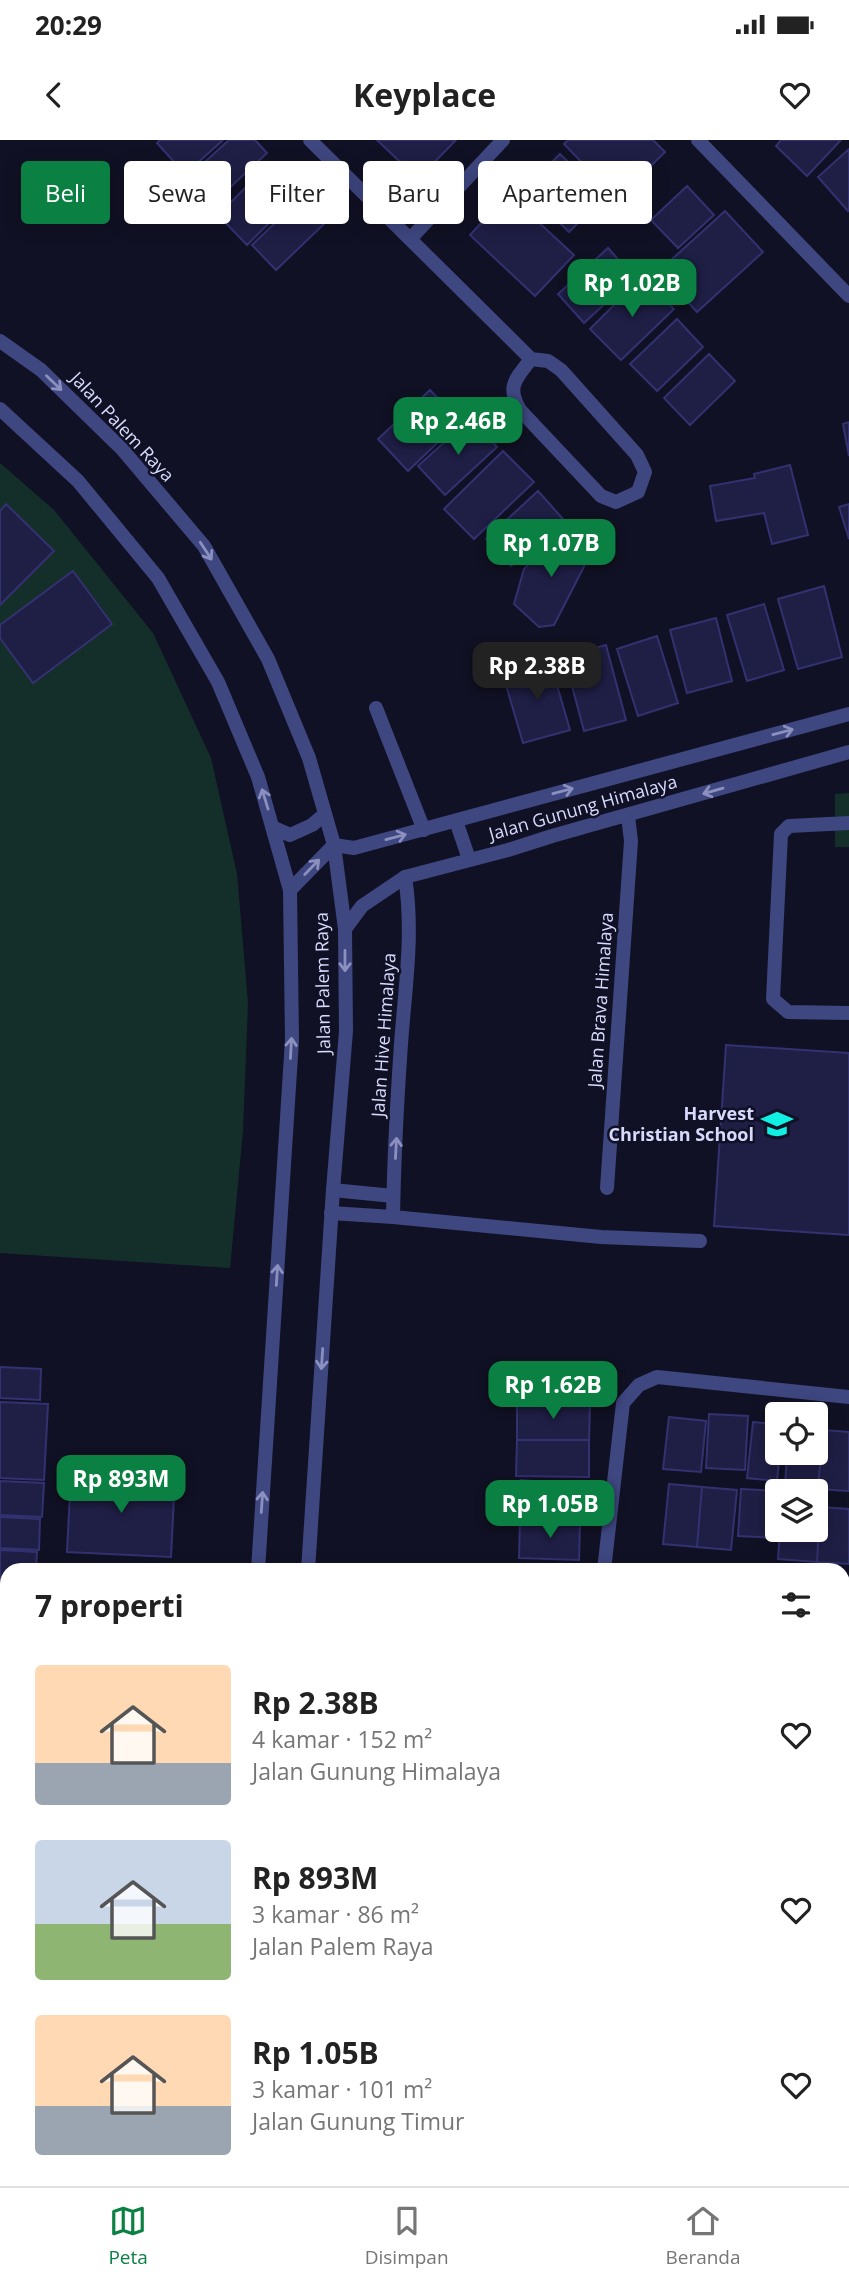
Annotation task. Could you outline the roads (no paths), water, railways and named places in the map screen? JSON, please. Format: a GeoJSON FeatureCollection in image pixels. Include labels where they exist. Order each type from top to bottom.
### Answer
{"type":"FeatureCollection","features":[{"type":"Feature","properties":{"kind":"street"},"geometry":{"type":"LineString","coordinates":[[310,140],[531,359],[548,360],[561,370],[637,455],[645,472],[638,492],[617,502],[601,496],[520,410],[512,397],[514,383],[531,359]]}},
{"type":"Feature","properties":{"kind":"street"},"geometry":{"type":"LineString","coordinates":[[411,238],[503,140]]}},
{"type":"Feature","properties":{"kind":"street"},"geometry":{"type":"LineString","coordinates":[[698,140],[849,296]]}},
{"type":"Feature","properties":{"kind":"street","name":"Jalan Palem Raya"},"geometry":{"type":"LineString","coordinates":[[0,341],[41,370],[122,449],[204,546],[268,659],[309,758],[334,845],[345,929],[346,1031],[332,1190],[308,1563]]}},
{"type":"Feature","properties":{"kind":"street","name":"Jalan Palem Raya"},"geometry":{"type":"LineString","coordinates":[[0,409],[78,481],[158,578],[218,682],[258,777],[290,890],[292,1040],[258,1563]]}},
{"type":"Feature","properties":{"kind":"street"},"geometry":{"type":"LineString","coordinates":[[376,708],[424,830]]}},
{"type":"Feature","properties":{"kind":"street","name":"Jalan Gunung Himalaya"},"geometry":{"type":"LineString","coordinates":[[334,845],[354,848],[849,714]]}},
{"type":"Feature","properties":{"kind":"street","name":"Jalan Gunung Himalaya"},"geometry":{"type":"LineString","coordinates":[[345,929],[362,906],[405,877],[849,752]]}},
{"type":"Feature","properties":{"kind":"street"},"geometry":{"type":"LineString","coordinates":[[274,828],[290,835],[312,825],[324,814]]}},
{"type":"Feature","properties":{"kind":"street","name":"Jalan Brava Himalaya"},"geometry":{"type":"LineString","coordinates":[[607,1188],[631,841],[628,816]]}},
{"type":"Feature","properties":{"kind":"street"},"geometry":{"type":"LineString","coordinates":[[456,821],[469,859]]}},
{"type":"Feature","properties":{"kind":"street"},"geometry":{"type":"LineString","coordinates":[[849,823],[789,826],[781,834],[773,999],[788,1012],[849,1013]]}},
{"type":"Feature","properties":{"kind":"street"},"geometry":{"type":"LineString","coordinates":[[290,890],[334,845]]}},
{"type":"Feature","properties":{"kind":"street","name":"Jalan Hive Himalaya"},"geometry":{"type":"LineString","coordinates":[[393,1217],[401,1044],[410,946],[410,907],[405,877]]}},
{"type":"Feature","properties":{"kind":"street"},"geometry":{"type":"LineString","coordinates":[[332,1190],[393,1196]]}},
{"type":"Feature","properties":{"kind":"street"},"geometry":{"type":"LineString","coordinates":[[331,1213],[601,1237],[700,1241]]}},
{"type":"Feature","properties":{"kind":"street"},"geometry":{"type":"LineString","coordinates":[[605,1563],[623,1403],[639,1385],[657,1377],[849,1397]]}},
{"type":"Feature","properties":{"kind":"place","name":"Harvest Christian School"},"geometry":{"type":"Point","coordinates":[777,1124]}}]}
